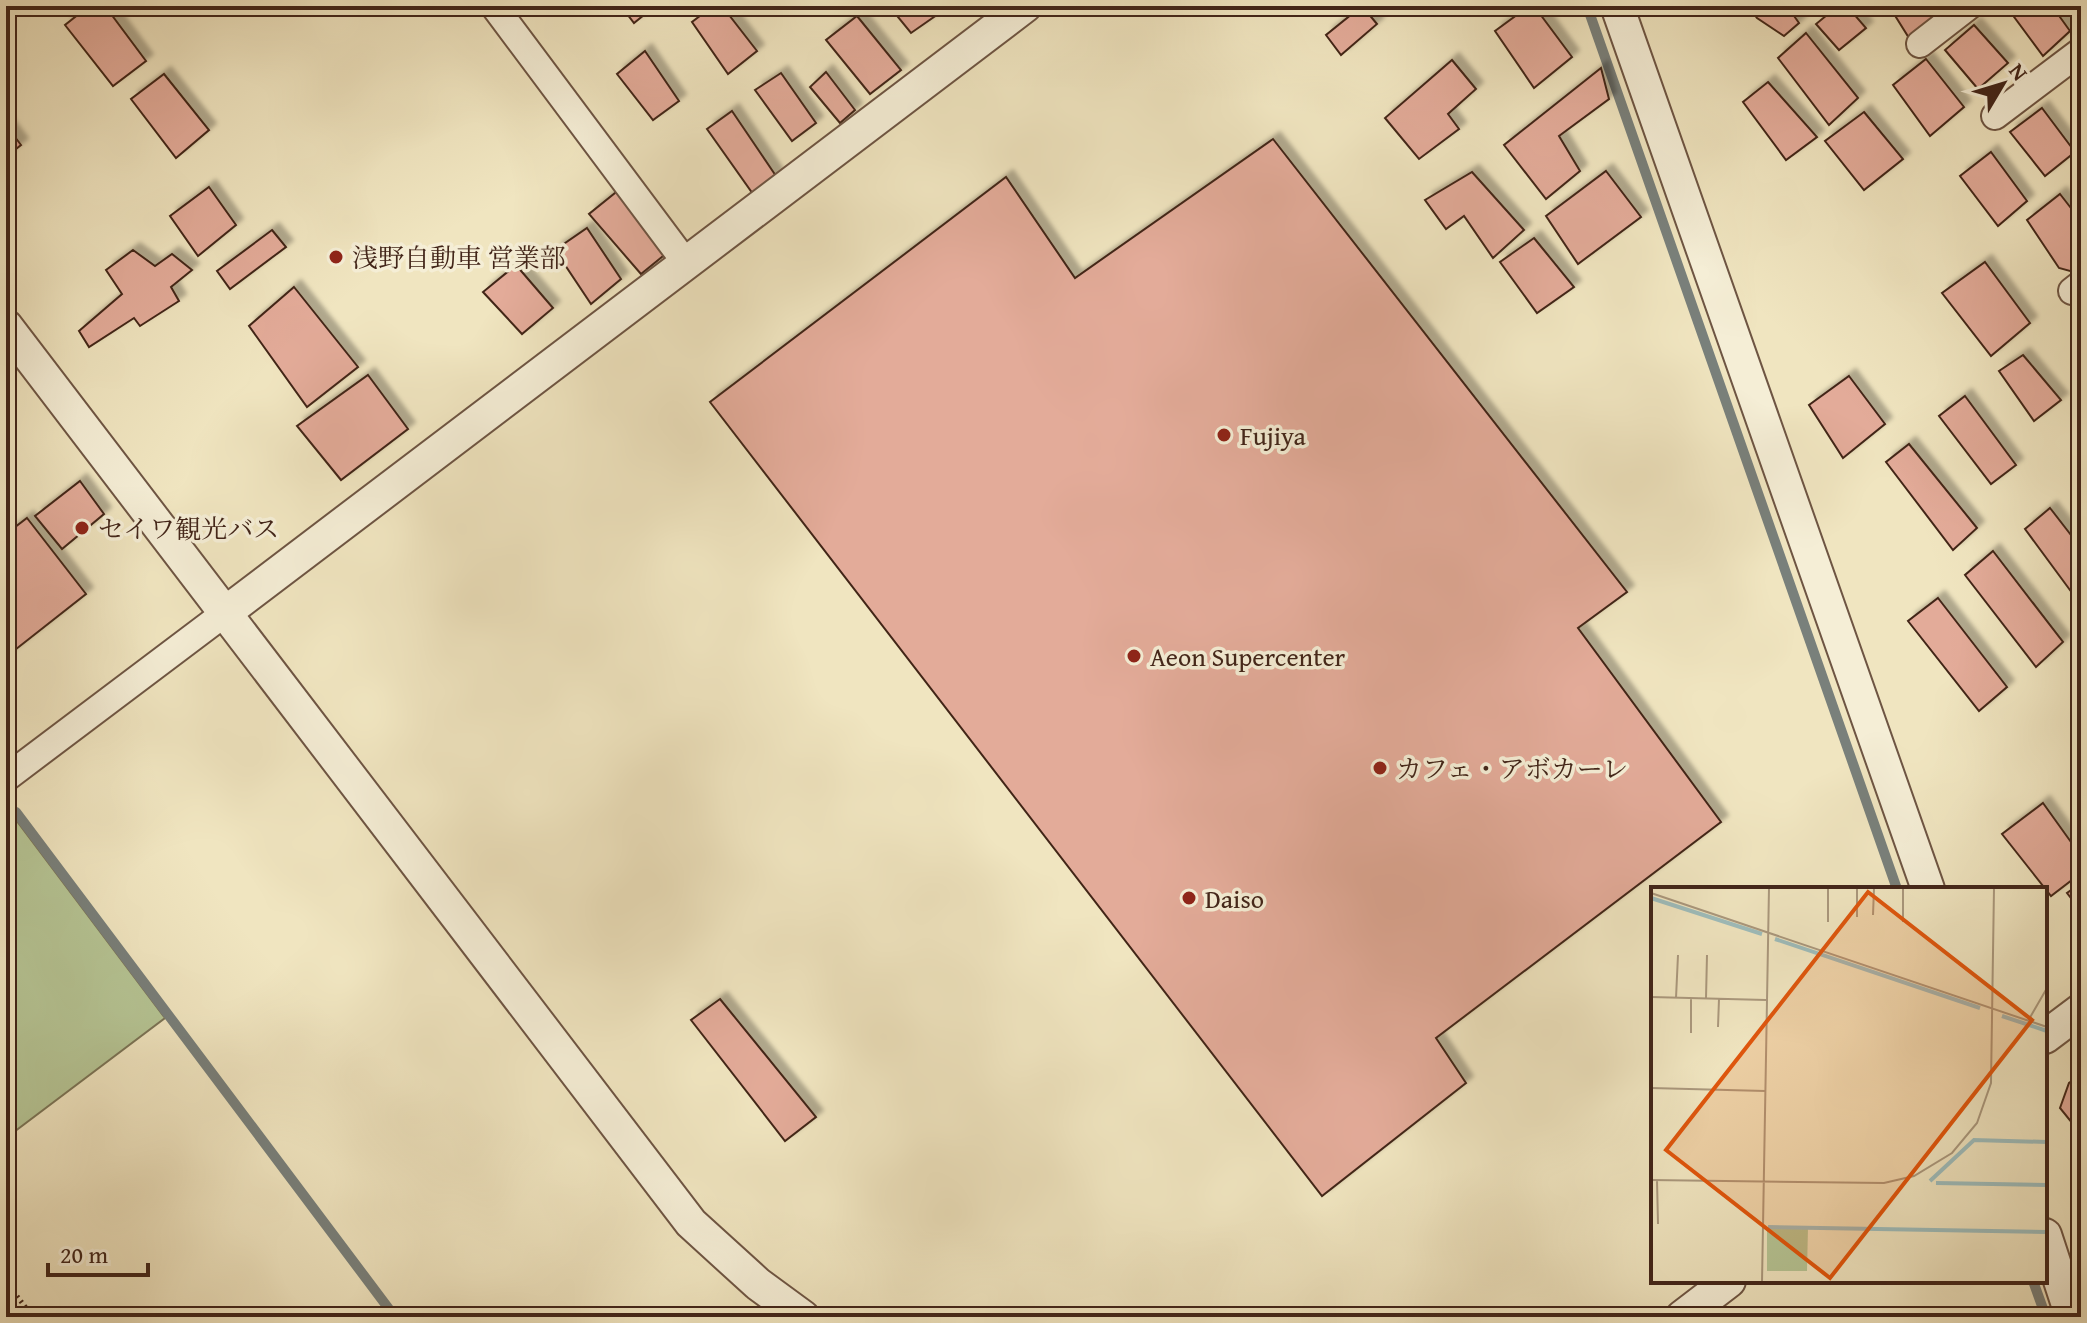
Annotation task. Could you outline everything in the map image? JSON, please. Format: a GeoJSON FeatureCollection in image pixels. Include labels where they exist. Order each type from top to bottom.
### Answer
{"type":"FeatureCollection","features":[{"type":"Feature","properties":{"kind":"street"},"geometry":{"type":"LineString","coordinates":[[494,6],[686,263]]}},
{"type":"Feature","properties":{"kind":"street"},"geometry":{"type":"LineString","coordinates":[[6,778],[1025,6]]}},
{"type":"Feature","properties":{"kind":"street"},"geometry":{"type":"LineString","coordinates":[[1617,6],[1927,887]]}},
{"type":"Feature","properties":{"kind":"street"},"geometry":{"type":"LineString","coordinates":[[1920,44],[1969,6]]}},
{"type":"Feature","properties":{"kind":"street"},"geometry":{"type":"LineString","coordinates":[[1995,116],[2081,51]]}},
{"type":"Feature","properties":{"kind":"street"},"geometry":{"type":"LineString","coordinates":[[6,326],[691,1223],[758,1284],[803,1317]]}},
{"type":"Feature","properties":{"kind":"street"},"geometry":{"type":"LineString","coordinates":[[2047,1036],[2081,1010]]}},
{"type":"Feature","properties":{"kind":"street"},"geometry":{"type":"LineString","coordinates":[[2047,1240],[2074,1309]]}},
{"type":"Feature","properties":{"kind":"street"},"geometry":{"type":"LineString","coordinates":[[1682,1317],[1726,1283]]}},
{"type":"Feature","properties":{"kind":"path"},"geometry":{"type":"LineString","coordinates":[[6,1282],[33,1317]]}},
{"type":"Feature","properties":{"kind":"green space"},"geometry":{"type":"Polygon","coordinates":[[[6,809],[165,1018],[6,1138],[6,809]]]}},
{"type":"Feature","properties":{"kind":"building"},"geometry":{"type":"Polygon","coordinates":[[[89,6],[105,6],[146,61],[113,86],[65,25],[89,6]]]}},
{"type":"Feature","properties":{"kind":"building"},"geometry":{"type":"Polygon","coordinates":[[[621,6],[655,6],[634,23],[621,6]]]}},
{"type":"Feature","properties":{"kind":"building"},"geometry":{"type":"Polygon","coordinates":[[[713,6],[722,6],[757,51],[728,74],[692,22],[713,6]]]}},
{"type":"Feature","properties":{"kind":"building"},"geometry":{"type":"Polygon","coordinates":[[[889,6],[936,6],[941,12],[911,33],[889,6]]]}},
{"type":"Feature","properties":{"kind":"building"},"geometry":{"type":"Polygon","coordinates":[[[1362,6],[1377,24],[1341,55],[1326,35],[1362,6]]]}},
{"type":"Feature","properties":{"kind":"building"},"geometry":{"type":"Polygon","coordinates":[[[1529,6],[1534,6],[1572,57],[1534,88],[1495,31],[1529,6]]]}},
{"type":"Feature","properties":{"kind":"building"},"geometry":{"type":"Polygon","coordinates":[[[1748,6],[1787,6],[1799,23],[1784,36],[1757,18],[1748,6]]]}},
{"type":"Feature","properties":{"kind":"building"},"geometry":{"type":"Polygon","coordinates":[[[1838,6],[1847,6],[1866,28],[1839,50],[1816,24],[1838,6]]]}},
{"type":"Feature","properties":{"kind":"building"},"geometry":{"type":"Polygon","coordinates":[[[1889,6],[1945,6],[1947,8],[1909,38],[1889,6]]]}},
{"type":"Feature","properties":{"kind":"building"},"geometry":{"type":"Polygon","coordinates":[[[2006,6],[2052,6],[2070,31],[2043,56],[2006,6]]]}},
{"type":"Feature","properties":{"kind":"building"},"geometry":{"type":"Polygon","coordinates":[[[857,16],[901,70],[870,94],[826,40],[857,16]]]}},
{"type":"Feature","properties":{"kind":"building"},"geometry":{"type":"Polygon","coordinates":[[[1974,25],[2008,63],[1978,89],[1945,50],[1974,25]]]}},
{"type":"Feature","properties":{"kind":"building"},"geometry":{"type":"Polygon","coordinates":[[[1806,33],[1858,98],[1829,125],[1778,58],[1806,33]]]}},
{"type":"Feature","properties":{"kind":"building"},"geometry":{"type":"Polygon","coordinates":[[[645,51],[679,101],[653,120],[617,74],[645,51]]]}},
{"type":"Feature","properties":{"kind":"building"},"geometry":{"type":"Polygon","coordinates":[[[1926,59],[1964,107],[1930,136],[1893,85],[1926,59]]]}},
{"type":"Feature","properties":{"kind":"building"},"geometry":{"type":"Polygon","coordinates":[[[1452,60],[1476,89],[1448,114],[1459,129],[1419,159],[1385,118],[1452,60]]]}},
{"type":"Feature","properties":{"kind":"building"},"geometry":{"type":"Polygon","coordinates":[[[1601,68],[1609,99],[1559,136],[1580,171],[1546,199],[1504,145],[1601,68]]]}},
{"type":"Feature","properties":{"kind":"building"},"geometry":{"type":"Polygon","coordinates":[[[826,72],[855,110],[840,123],[810,87],[826,72]]]}},
{"type":"Feature","properties":{"kind":"building"},"geometry":{"type":"Polygon","coordinates":[[[781,73],[816,123],[792,141],[755,90],[781,73]]]}},
{"type":"Feature","properties":{"kind":"building"},"geometry":{"type":"Polygon","coordinates":[[[164,74],[209,130],[176,158],[131,99],[164,74]]]}},
{"type":"Feature","properties":{"kind":"building"},"geometry":{"type":"Polygon","coordinates":[[[1768,82],[1817,137],[1786,160],[1743,102],[1768,82]]]}},
{"type":"Feature","properties":{"kind":"building"},"geometry":{"type":"Polygon","coordinates":[[[2042,108],[2075,152],[2045,176],[2010,132],[2042,108]]]}},
{"type":"Feature","properties":{"kind":"building"},"geometry":{"type":"Polygon","coordinates":[[[732,111],[776,176],[753,194],[707,129],[732,111]]]}},
{"type":"Feature","properties":{"kind":"building"},"geometry":{"type":"Polygon","coordinates":[[[1864,112],[1903,159],[1864,190],[1825,141],[1864,112]]]}},
{"type":"Feature","properties":{"kind":"building"},"geometry":{"type":"Polygon","coordinates":[[[6,125],[21,145],[6,157],[6,125]]]}},
{"type":"Feature","properties":{"kind":"building"},"geometry":{"type":"Polygon","coordinates":[[[1273,139],[1627,592],[1578,628],[1721,822],[1436,1038],[1466,1083],[1322,1196],[710,402],[1006,177],[1075,278],[1273,139]]]}},
{"type":"Feature","properties":{"kind":"building"},"geometry":{"type":"Polygon","coordinates":[[[1991,152],[2027,201],[1998,226],[1960,176],[1991,152]]]}},
{"type":"Feature","properties":{"kind":"building"},"geometry":{"type":"Polygon","coordinates":[[[1606,171],[1641,217],[1578,264],[1546,216],[1606,171]]]}},
{"type":"Feature","properties":{"kind":"building"},"geometry":{"type":"Polygon","coordinates":[[[1472,172],[1524,230],[1493,258],[1464,216],[1446,229],[1425,200],[1472,172]]]}},
{"type":"Feature","properties":{"kind":"building"},"geometry":{"type":"Polygon","coordinates":[[[209,187],[236,225],[198,256],[170,216],[209,187]]]}},
{"type":"Feature","properties":{"kind":"building"},"geometry":{"type":"Polygon","coordinates":[[[620,189],[668,252],[641,274],[589,214],[620,189]]]}},
{"type":"Feature","properties":{"kind":"building"},"geometry":{"type":"Polygon","coordinates":[[[2060,194],[2081,221],[2081,274],[2059,268],[2027,220],[2060,194]]]}},
{"type":"Feature","properties":{"kind":"building"},"geometry":{"type":"Polygon","coordinates":[[[587,228],[621,279],[591,304],[555,250],[587,228]]]}},
{"type":"Feature","properties":{"kind":"building"},"geometry":{"type":"Polygon","coordinates":[[[272,230],[286,247],[230,289],[217,271],[272,230]]]}},
{"type":"Feature","properties":{"kind":"building"},"geometry":{"type":"Polygon","coordinates":[[[1534,238],[1574,287],[1537,313],[1500,262],[1534,238]]]}},
{"type":"Feature","properties":{"kind":"building"},"geometry":{"type":"Polygon","coordinates":[[[133,250],[155,266],[172,254],[192,270],[171,287],[179,301],[140,326],[134,318],[89,347],[79,331],[122,294],[106,270],[133,250]]]}},
{"type":"Feature","properties":{"kind":"building"},"geometry":{"type":"Polygon","coordinates":[[[1985,262],[2030,323],[1991,356],[1942,293],[1985,262]]]}},
{"type":"Feature","properties":{"kind":"building"},"geometry":{"type":"Polygon","coordinates":[[[516,265],[553,308],[522,334],[483,292],[516,265]]]}},
{"type":"Feature","properties":{"kind":"building"},"geometry":{"type":"Polygon","coordinates":[[[294,287],[358,367],[307,407],[249,326],[294,287]]]}},
{"type":"Feature","properties":{"kind":"building"},"geometry":{"type":"Polygon","coordinates":[[[2023,355],[2061,400],[2034,421],[1999,371],[2023,355]]]}},
{"type":"Feature","properties":{"kind":"building"},"geometry":{"type":"Polygon","coordinates":[[[368,375],[408,429],[341,480],[297,426],[368,375]]]}},
{"type":"Feature","properties":{"kind":"building"},"geometry":{"type":"Polygon","coordinates":[[[1849,376],[1885,424],[1843,458],[1809,405],[1849,376]]]}},
{"type":"Feature","properties":{"kind":"building"},"geometry":{"type":"Polygon","coordinates":[[[1965,396],[2016,465],[1991,484],[1939,416],[1965,396]]]}},
{"type":"Feature","properties":{"kind":"building"},"geometry":{"type":"Polygon","coordinates":[[[1909,444],[1977,528],[1953,550],[1886,462],[1909,444]]]}},
{"type":"Feature","properties":{"kind":"building"},"geometry":{"type":"Polygon","coordinates":[[[80,481],[104,514],[62,549],[35,516],[80,481]]]}},
{"type":"Feature","properties":{"kind":"building"},"geometry":{"type":"Polygon","coordinates":[[[2050,508],[2081,548],[2081,605],[2025,529],[2050,508]]]}},
{"type":"Feature","properties":{"kind":"building"},"geometry":{"type":"Polygon","coordinates":[[[27,518],[86,594],[6,657],[6,534],[27,518]]]}},
{"type":"Feature","properties":{"kind":"building"},"geometry":{"type":"Polygon","coordinates":[[[1993,551],[2063,642],[2036,667],[1965,575],[1993,551]]]}},
{"type":"Feature","properties":{"kind":"building"},"geometry":{"type":"Polygon","coordinates":[[[1938,598],[2007,687],[1979,711],[1908,621],[1938,598]]]}},
{"type":"Feature","properties":{"kind":"building"},"geometry":{"type":"Polygon","coordinates":[[[2043,803],[2081,856],[2081,873],[2051,896],[2047,887],[2002,834],[2043,803]]]}},
{"type":"Feature","properties":{"kind":"building"},"geometry":{"type":"Polygon","coordinates":[[[2081,883],[2081,911],[2067,893],[2081,883]]]}},
{"type":"Feature","properties":{"kind":"building"},"geometry":{"type":"Polygon","coordinates":[[[720,999],[816,1117],[785,1141],[691,1020],[720,999]]]}},
{"type":"Feature","properties":{"kind":"building"},"geometry":{"type":"Polygon","coordinates":[[[2081,1075],[2081,1134],[2060,1108],[2069,1083],[2081,1075]]]}},
{"type":"Feature","properties":{"kind":"waterway"},"geometry":{"type":"LineString","coordinates":[[1587,6],[1896,887]]}},
{"type":"Feature","properties":{"kind":"waterway"},"geometry":{"type":"LineString","coordinates":[[16,812],[395,1317]]}},
{"type":"Feature","properties":{"kind":"waterway"},"geometry":{"type":"LineString","coordinates":[[2034,1283],[2046,1317]]}},
{"type":"Feature","properties":{"kind":"place","name":"浅野自動車 営業部"},"geometry":{"type":"Point","coordinates":[336,257]}},
{"type":"Feature","properties":{"kind":"place","name":"Fujiya"},"geometry":{"type":"Point","coordinates":[1224,435]}},
{"type":"Feature","properties":{"kind":"place","name":"セイワ観光バス"},"geometry":{"type":"Point","coordinates":[82,528]}},
{"type":"Feature","properties":{"kind":"place","name":"Aeon Supercenter"},"geometry":{"type":"Point","coordinates":[1134,656]}},
{"type":"Feature","properties":{"kind":"place","name":"カフェ・アボカーレ"},"geometry":{"type":"Point","coordinates":[1380,768]}},
{"type":"Feature","properties":{"kind":"place","name":"Daiso"},"geometry":{"type":"Point","coordinates":[1189,898]}}]}
